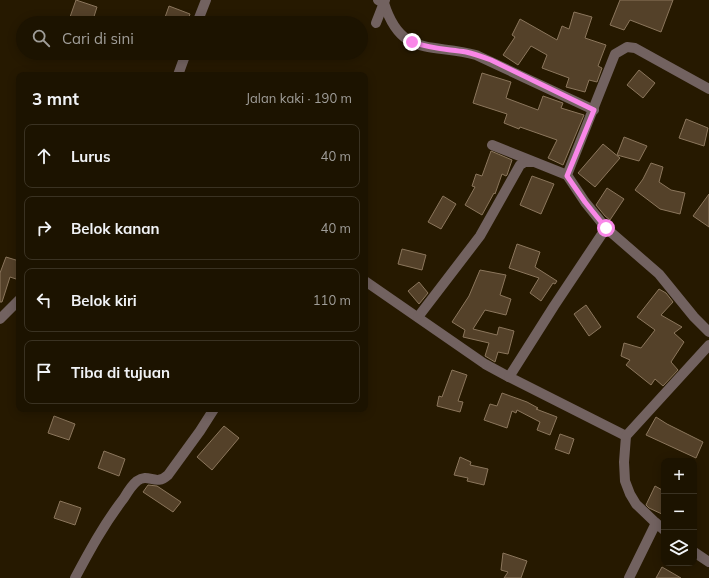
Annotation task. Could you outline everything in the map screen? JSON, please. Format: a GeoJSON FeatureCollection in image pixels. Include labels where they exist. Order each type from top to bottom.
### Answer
{"type":"FeatureCollection","features":[{"type":"Feature","properties":{"kind":"street"},"geometry":{"type":"LineString","coordinates":[[200,16],[206,0]]}},
{"type":"Feature","properties":{"kind":"street"},"geometry":{"type":"LineString","coordinates":[[376,23],[382,1]]}},
{"type":"Feature","properties":{"kind":"street"},"geometry":{"type":"LineString","coordinates":[[382,1],[396,28],[403,36],[412,42],[427,48],[466,52],[491,60],[594,110]]}},
{"type":"Feature","properties":{"kind":"street"},"geometry":{"type":"LineString","coordinates":[[567,176],[615,54],[627,47],[635,48],[709,90]]}},
{"type":"Feature","properties":{"kind":"street"},"geometry":{"type":"LineString","coordinates":[[179,72],[183,60]]}},
{"type":"Feature","properties":{"kind":"street"},"geometry":{"type":"LineString","coordinates":[[492,145],[567,176],[585,202],[606,228],[660,274],[694,318],[709,332]]}},
{"type":"Feature","properties":{"kind":"street"},"geometry":{"type":"LineString","coordinates":[[418,317],[480,236],[520,165],[525,162],[533,162]]}},
{"type":"Feature","properties":{"kind":"street"},"geometry":{"type":"LineString","coordinates":[[509,377],[606,228]]}},
{"type":"Feature","properties":{"kind":"street"},"geometry":{"type":"LineString","coordinates":[[368,282],[485,364],[626,436]]}},
{"type":"Feature","properties":{"kind":"street"},"geometry":{"type":"LineString","coordinates":[[0,319],[16,303]]}},
{"type":"Feature","properties":{"kind":"street"},"geometry":{"type":"LineString","coordinates":[[661,527],[636,504],[625,481],[624,462],[626,436],[709,345]]}},
{"type":"Feature","properties":{"kind":"street"},"geometry":{"type":"LineString","coordinates":[[76,578],[107,520],[136,481],[149,478],[158,481],[162,480],[168,475],[212,412]]}},
{"type":"Feature","properties":{"kind":"street"},"geometry":{"type":"LineString","coordinates":[[629,578],[656,523]]}},
{"type":"Feature","properties":{"kind":"street"},"geometry":{"type":"LineString","coordinates":[[697,554],[709,562]]}},
{"type":"Feature","properties":{"kind":"building"},"geometry":{"type":"Polygon","coordinates":[[[76,0],[97,7],[94,16],[70,16],[76,0]]]}},
{"type":"Feature","properties":{"kind":"building"},"geometry":{"type":"Polygon","coordinates":[[[620,0],[673,0],[661,32],[630,20],[624,30],[610,25],[620,0]]]}},
{"type":"Feature","properties":{"kind":"building"},"geometry":{"type":"Polygon","coordinates":[[[169,6],[190,14],[189,16],[165,16],[169,6]]]}},
{"type":"Feature","properties":{"kind":"building"},"geometry":{"type":"Polygon","coordinates":[[[574,12],[592,17],[585,38],[606,45],[598,66],[602,68],[597,82],[589,80],[585,92],[566,87],[569,78],[542,68],[547,55],[531,46],[518,65],[503,55],[515,37],[512,35],[520,19],[557,40],[562,26],[569,29],[574,12]]]}},
{"type":"Feature","properties":{"kind":"building"},"geometry":{"type":"Polygon","coordinates":[[[639,70],[655,83],[643,98],[627,85],[639,70]]]}},
{"type":"Feature","properties":{"kind":"building"},"geometry":{"type":"Polygon","coordinates":[[[482,73],[511,82],[506,98],[538,110],[543,96],[563,103],[561,108],[584,115],[563,165],[548,158],[557,140],[504,123],[507,114],[473,103],[482,73]]]}},
{"type":"Feature","properties":{"kind":"building"},"geometry":{"type":"Polygon","coordinates":[[[686,119],[708,128],[704,146],[679,138],[686,119]]]}},
{"type":"Feature","properties":{"kind":"building"},"geometry":{"type":"Polygon","coordinates":[[[624,137],[647,146],[639,161],[617,155],[624,137]]]}},
{"type":"Feature","properties":{"kind":"building"},"geometry":{"type":"Polygon","coordinates":[[[603,144],[620,158],[595,187],[578,173],[603,144]]]}},
{"type":"Feature","properties":{"kind":"building"},"geometry":{"type":"Polygon","coordinates":[[[491,151],[512,160],[507,175],[502,174],[495,194],[494,193],[482,215],[465,205],[475,187],[472,186],[476,174],[482,176],[491,151]]]}},
{"type":"Feature","properties":{"kind":"building"},"geometry":{"type":"Polygon","coordinates":[[[651,163],[663,167],[659,182],[671,190],[685,193],[680,214],[660,209],[635,190],[643,179],[651,163]]]}},
{"type":"Feature","properties":{"kind":"building"},"geometry":{"type":"Polygon","coordinates":[[[532,176],[554,184],[541,214],[520,205],[532,176]]]}},
{"type":"Feature","properties":{"kind":"building"},"geometry":{"type":"Polygon","coordinates":[[[607,188],[624,199],[610,220],[596,205],[607,188]]]}},
{"type":"Feature","properties":{"kind":"building"},"geometry":{"type":"Polygon","coordinates":[[[709,194],[709,227],[693,216],[709,194]]]}},
{"type":"Feature","properties":{"kind":"building"},"geometry":{"type":"Polygon","coordinates":[[[443,196],[456,204],[441,229],[428,222],[443,196]]]}},
{"type":"Feature","properties":{"kind":"building"},"geometry":{"type":"Polygon","coordinates":[[[517,244],[540,252],[535,267],[557,281],[555,284],[553,283],[541,301],[530,293],[539,278],[509,268],[517,244]]]}},
{"type":"Feature","properties":{"kind":"building"},"geometry":{"type":"Polygon","coordinates":[[[402,249],[426,255],[422,270],[398,264],[402,249]]]}},
{"type":"Feature","properties":{"kind":"building"},"geometry":{"type":"Polygon","coordinates":[[[6,257],[16,260],[16,279],[10,277],[2,302],[0,302],[0,273],[6,257]]]}},
{"type":"Feature","properties":{"kind":"building"},"geometry":{"type":"Polygon","coordinates":[[[480,270],[506,275],[500,295],[511,299],[506,315],[485,310],[473,329],[497,335],[499,327],[514,331],[508,354],[498,352],[495,362],[485,356],[489,343],[463,337],[465,330],[452,322],[469,296],[480,270]]]}},
{"type":"Feature","properties":{"kind":"building"},"geometry":{"type":"Polygon","coordinates":[[[419,282],[428,293],[419,304],[408,291],[419,282]]]}},
{"type":"Feature","properties":{"kind":"building"},"geometry":{"type":"Polygon","coordinates":[[[659,289],[666,293],[673,302],[661,315],[682,327],[674,333],[684,342],[671,362],[678,370],[663,386],[655,379],[651,385],[626,365],[630,360],[621,356],[624,343],[641,348],[655,330],[637,317],[659,289]]]}},
{"type":"Feature","properties":{"kind":"building"},"geometry":{"type":"Polygon","coordinates":[[[586,305],[601,327],[589,336],[574,314],[586,305]]]}},
{"type":"Feature","properties":{"kind":"building"},"geometry":{"type":"Polygon","coordinates":[[[452,370],[467,375],[458,401],[463,402],[460,412],[437,406],[439,396],[442,397],[452,370]]]}},
{"type":"Feature","properties":{"kind":"building"},"geometry":{"type":"Polygon","coordinates":[[[502,393],[527,402],[538,408],[536,409],[557,417],[550,435],[537,430],[540,422],[517,410],[516,413],[512,411],[507,428],[484,420],[490,404],[497,406],[502,393]]]}},
{"type":"Feature","properties":{"kind":"building"},"geometry":{"type":"Polygon","coordinates":[[[54,416],[75,424],[69,440],[48,433],[54,416]]]}},
{"type":"Feature","properties":{"kind":"building"},"geometry":{"type":"Polygon","coordinates":[[[656,417],[703,442],[696,458],[646,435],[656,417]]]}},
{"type":"Feature","properties":{"kind":"building"},"geometry":{"type":"Polygon","coordinates":[[[224,426],[239,438],[212,470],[197,457],[224,426]]]}},
{"type":"Feature","properties":{"kind":"building"},"geometry":{"type":"Polygon","coordinates":[[[560,434],[574,439],[569,454],[555,449],[560,434]]]}},
{"type":"Feature","properties":{"kind":"building"},"geometry":{"type":"Polygon","coordinates":[[[104,451],[125,459],[119,476],[98,468],[104,451]]]}},
{"type":"Feature","properties":{"kind":"building"},"geometry":{"type":"Polygon","coordinates":[[[460,457],[471,462],[470,465],[488,469],[484,485],[467,481],[468,478],[454,475],[460,457]]]}},
{"type":"Feature","properties":{"kind":"building"},"geometry":{"type":"Polygon","coordinates":[[[148,485],[157,486],[181,502],[173,512],[143,492],[148,485]]]}},
{"type":"Feature","properties":{"kind":"building"},"geometry":{"type":"Polygon","coordinates":[[[655,486],[661,489],[661,514],[646,505],[655,486]]]}},
{"type":"Feature","properties":{"kind":"building"},"geometry":{"type":"Polygon","coordinates":[[[60,501],[81,508],[75,525],[54,518],[60,501]]]}},
{"type":"Feature","properties":{"kind":"building"},"geometry":{"type":"Polygon","coordinates":[[[503,553],[527,561],[521,578],[504,578],[508,572],[501,570],[503,553]]]}},
{"type":"Feature","properties":{"kind":"building"},"geometry":{"type":"Polygon","coordinates":[[[662,567],[681,578],[656,578],[662,567]]]}},
{"type":"Feature","properties":{"kind":"route"},"geometry":{"type":"LineString","coordinates":[[412,42],[427,48],[466,52],[491,60],[594,110],[567,176],[585,202],[606,228]]}}]}
